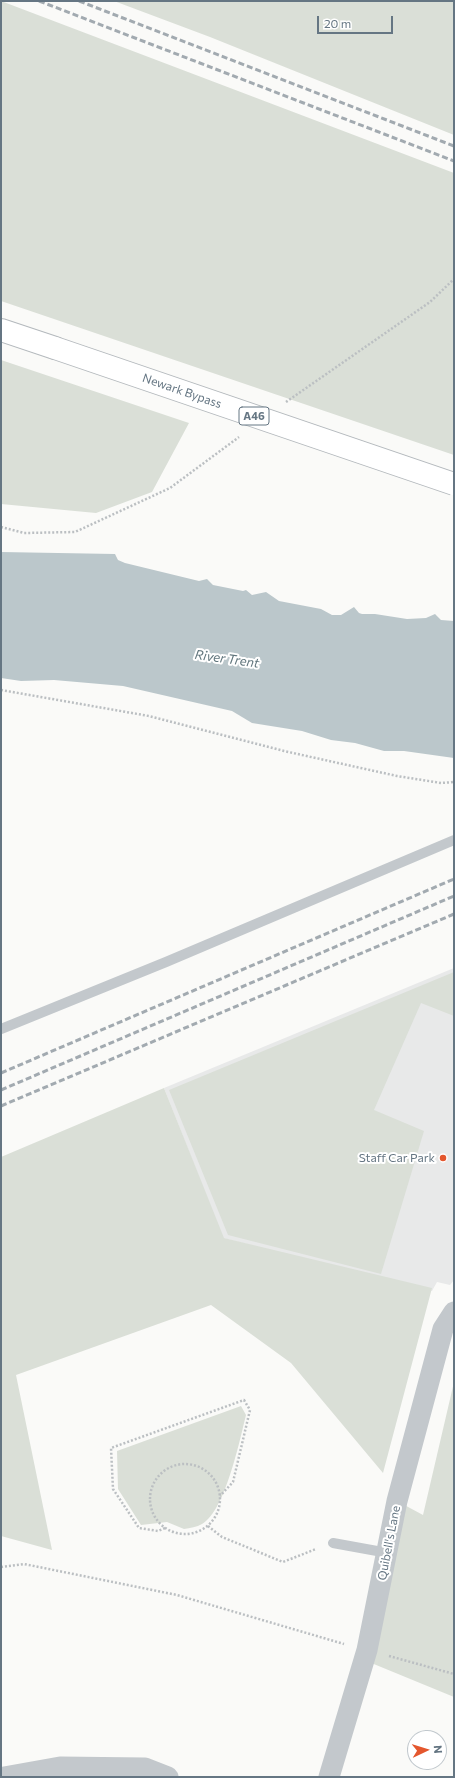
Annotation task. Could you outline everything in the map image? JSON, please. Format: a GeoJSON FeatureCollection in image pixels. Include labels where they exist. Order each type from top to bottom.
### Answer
{"type":"FeatureCollection","features":[{"type":"Feature","properties":{"kind":"highway","name":"Newark Bypass"},"geometry":{"type":"LineString","coordinates":[[1,330],[454,484]]}},
{"type":"Feature","properties":{"kind":"street","name":"Quibell's Lane"},"geometry":{"type":"LineString","coordinates":[[329,1777],[367,1650],[388,1554],[397,1501],[441,1337],[454,1312]]}},
{"type":"Feature","properties":{"kind":"street"},"geometry":{"type":"LineString","coordinates":[[4,1777],[60,1767],[145,1768],[168,1777]]}},
{"type":"Feature","properties":{"kind":"lane"},"geometry":{"type":"LineString","coordinates":[[1,1029],[166,962],[454,840]]}},
{"type":"Feature","properties":{"kind":"lane"},"geometry":{"type":"LineString","coordinates":[[332,1543],[388,1554]]}},
{"type":"Feature","properties":{"kind":"path"},"geometry":{"type":"LineString","coordinates":[[1,690],[149,716],[284,751],[397,776],[441,784],[454,782]]}},
{"type":"Feature","properties":{"kind":"path"},"geometry":{"type":"LineString","coordinates":[[165,1528],[158,1531],[139,1528],[114,1489],[111,1448],[244,1400],[250,1410],[233,1482],[220,1496]]}},
{"type":"Feature","properties":{"kind":"path"},"geometry":{"type":"LineString","coordinates":[[180,1464],[191,1464],[202,1468],[211,1475],[217,1485],[220,1496],[219,1507],[215,1518],[208,1526],[198,1532],[186,1534],[175,1533],[165,1528],[158,1521],[152,1512],[150,1492],[160,1474],[169,1468],[180,1464]]}},
{"type":"Feature","properties":{"kind":"path"},"geometry":{"type":"LineString","coordinates":[[208,1526],[222,1537],[283,1562],[332,1543]]}},
{"type":"Feature","properties":{"kind":"path"},"geometry":{"type":"LineString","coordinates":[[1,1567],[24,1564],[177,1596],[454,1674]]}},
{"type":"Feature","properties":{"kind":"shaded area"},"geometry":{"type":"Polygon","coordinates":[[[1,1],[454,173],[454,455],[1,301],[1,1]]]}},
{"type":"Feature","properties":{"kind":"shaded area"},"geometry":{"type":"Polygon","coordinates":[[[114,1],[454,1],[454,135],[210,37],[114,1]]]}},
{"type":"Feature","properties":{"kind":"shaded area"},"geometry":{"type":"Polygon","coordinates":[[[1,360],[189,423],[152,492],[96,513],[1,504],[1,360]]]}},
{"type":"Feature","properties":{"kind":"shaded area"},"geometry":{"type":"Polygon","coordinates":[[[454,968],[454,1280],[450,1285],[437,1282],[432,1291],[223,1238],[164,1088],[454,968]]]}},
{"type":"Feature","properties":{"kind":"shaded area"},"geometry":{"type":"Polygon","coordinates":[[[454,972],[454,1016],[421,1003],[374,1110],[424,1131],[381,1274],[228,1235],[169,1090],[454,972]]]}},
{"type":"Feature","properties":{"kind":"shaded area"},"geometry":{"type":"Polygon","coordinates":[[[164,1088],[224,1238],[432,1288],[383,1473],[291,1363],[211,1305],[16,1375],[52,1550],[1,1536],[1,1157],[164,1088]]]}},
{"type":"Feature","properties":{"kind":"shaded area"},"geometry":{"type":"Polygon","coordinates":[[[454,1382],[454,1697],[364,1660],[397,1501],[423,1515],[454,1382]]]}},
{"type":"Feature","properties":{"kind":"shaded area"},"geometry":{"type":"Polygon","coordinates":[[[241,1406],[246,1415],[236,1457],[218,1505],[210,1517],[200,1525],[184,1529],[167,1522],[141,1525],[118,1489],[117,1451],[241,1406]]]}},
{"type":"Feature","properties":{"kind":"water","name":"River Trent"},"geometry":{"type":"Polygon","coordinates":[[[1,552],[115,554],[118,560],[125,563],[199,581],[207,579],[213,585],[243,591],[246,590],[252,595],[266,592],[279,601],[321,609],[332,615],[341,615],[354,607],[359,613],[362,614],[375,614],[407,619],[426,618],[435,614],[441,620],[454,621],[454,758],[404,751],[384,751],[355,743],[331,740],[302,731],[252,723],[232,711],[123,686],[54,680],[21,681],[1,678],[1,552]]]}},
{"type":"Feature","properties":{"kind":"railway"},"geometry":{"type":"LineString","coordinates":[[39,1],[454,161]]}},
{"type":"Feature","properties":{"kind":"railway"},"geometry":{"type":"LineString","coordinates":[[79,1],[454,146]]}},
{"type":"Feature","properties":{"kind":"railway"},"geometry":{"type":"LineString","coordinates":[[1,1073],[454,879]]}},
{"type":"Feature","properties":{"kind":"railway"},"geometry":{"type":"LineString","coordinates":[[1,1090],[454,896]]}},
{"type":"Feature","properties":{"kind":"railway"},"geometry":{"type":"LineString","coordinates":[[1,1106],[454,914]]}},
{"type":"Feature","properties":{"kind":"place","name":"Staff Car Park"},"geometry":{"type":"Point","coordinates":[443,1158]}}]}
